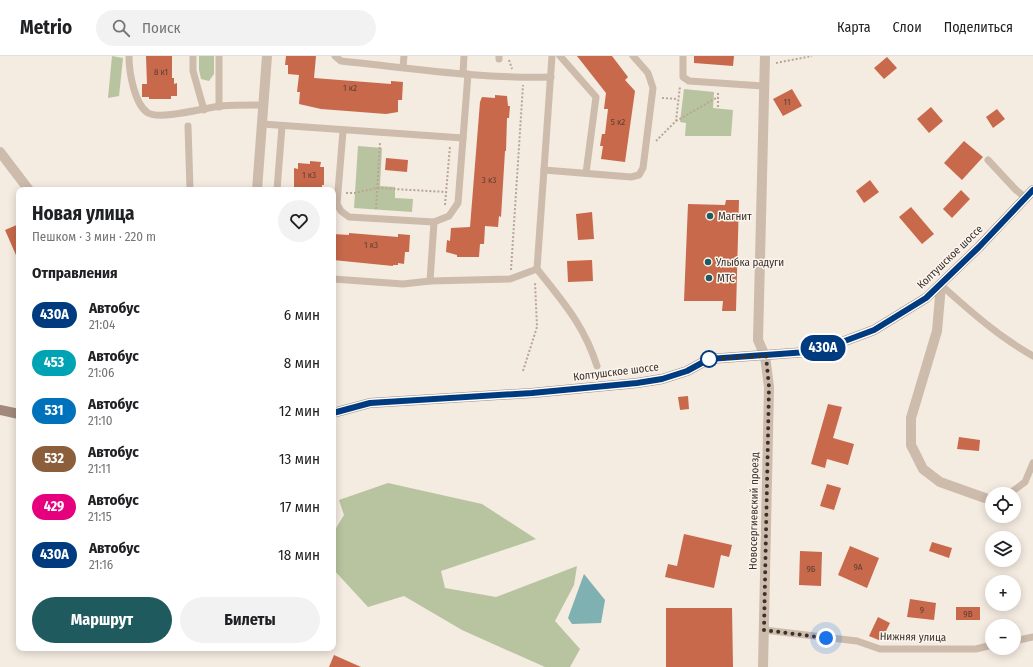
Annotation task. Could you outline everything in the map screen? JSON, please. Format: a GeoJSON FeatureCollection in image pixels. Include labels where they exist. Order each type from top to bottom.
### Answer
{"type":"FeatureCollection","features":[{"type":"Feature","properties":{"kind":"main road","name":"Колтушское шоссе"},"geometry":{"type":"LineString","coordinates":[[336,412],[370,403],[532,393],[637,383],[662,379],[687,371],[709,359],[807,352],[842,342],[874,330],[926,298],[941,285],[1033,190]]}},
{"type":"Feature","properties":{"kind":"main road"},"geometry":{"type":"LineString","coordinates":[[0,410],[16,413]]}},
{"type":"Feature","properties":{"kind":"street"},"geometry":{"type":"LineString","coordinates":[[258,187],[267,56]]}},
{"type":"Feature","properties":{"kind":"street","name":"Новосергиевский проезд"},"geometry":{"type":"LineString","coordinates":[[763,667],[769,387],[766,356],[758,340],[763,86],[765,60]]}},
{"type":"Feature","properties":{"kind":"street"},"geometry":{"type":"LineString","coordinates":[[0,152],[27,187]]}},
{"type":"Feature","properties":{"kind":"street"},"geometry":{"type":"LineString","coordinates":[[941,285],[936,331],[911,418],[911,445],[923,469],[928,474],[940,482],[985,497]]}},
{"type":"Feature","properties":{"kind":"lane"},"geometry":{"type":"LineString","coordinates":[[129,56],[129,68],[137,99],[148,113],[157,116],[219,107],[264,105]]}},
{"type":"Feature","properties":{"kind":"lane"},"geometry":{"type":"LineString","coordinates":[[193,56],[193,71],[204,110]]}},
{"type":"Feature","properties":{"kind":"lane"},"geometry":{"type":"LineString","coordinates":[[219,56],[219,107]]}},
{"type":"Feature","properties":{"kind":"lane"},"geometry":{"type":"LineString","coordinates":[[335,56],[341,61],[465,74],[524,78],[551,77]]}},
{"type":"Feature","properties":{"kind":"lane"},"geometry":{"type":"LineString","coordinates":[[403,67],[404,56]]}},
{"type":"Feature","properties":{"kind":"lane"},"geometry":{"type":"LineString","coordinates":[[343,131],[338,192],[338,204],[341,212],[348,216],[434,222],[449,216],[458,203],[463,138],[465,74],[464,56]]}},
{"type":"Feature","properties":{"kind":"lane"},"geometry":{"type":"LineString","coordinates":[[552,56],[538,270],[575,316],[597,366]]}},
{"type":"Feature","properties":{"kind":"lane"},"geometry":{"type":"LineString","coordinates":[[560,56],[596,97],[586,173]]}},
{"type":"Feature","properties":{"kind":"lane"},"geometry":{"type":"LineString","coordinates":[[544,170],[631,177],[638,175],[643,168],[653,88],[648,73],[633,56]]}},
{"type":"Feature","properties":{"kind":"lane"},"geometry":{"type":"LineString","coordinates":[[683,56],[683,77],[689,82],[763,86]]}},
{"type":"Feature","properties":{"kind":"lane"},"geometry":{"type":"LineString","coordinates":[[262,124],[343,131],[463,138]]}},
{"type":"Feature","properties":{"kind":"lane"},"geometry":{"type":"LineString","coordinates":[[188,126],[190,187]]}},
{"type":"Feature","properties":{"kind":"lane"},"geometry":{"type":"LineString","coordinates":[[278,187],[282,126]]}},
{"type":"Feature","properties":{"kind":"lane"},"geometry":{"type":"LineString","coordinates":[[988,160],[1016,190],[1026,198]]}},
{"type":"Feature","properties":{"kind":"lane"},"geometry":{"type":"LineString","coordinates":[[430,281],[434,222]]}},
{"type":"Feature","properties":{"kind":"lane"},"geometry":{"type":"LineString","coordinates":[[336,279],[403,284],[430,281],[510,279],[538,270]]}},
{"type":"Feature","properties":{"kind":"lane"},"geometry":{"type":"LineString","coordinates":[[941,285],[964,306],[1014,346],[1033,356]]}},
{"type":"Feature","properties":{"kind":"lane"},"geometry":{"type":"LineString","coordinates":[[1018,487],[1025,482],[1033,463]]}},
{"type":"Feature","properties":{"kind":"lane","name":"Нижняя улица"},"geometry":{"type":"LineString","coordinates":[[764,630],[857,641],[880,649],[976,649],[985,647]]}},
{"type":"Feature","properties":{"kind":"lane"},"geometry":{"type":"LineString","coordinates":[[1021,640],[1033,637]]}},
{"type":"Feature","properties":{"kind":"path"},"geometry":{"type":"LineString","coordinates":[[765,60],[812,56]]}},
{"type":"Feature","properties":{"kind":"path"},"geometry":{"type":"LineString","coordinates":[[676,121],[680,86],[683,77]]}},
{"type":"Feature","properties":{"kind":"path"},"geometry":{"type":"LineString","coordinates":[[510,279],[524,78]]}},
{"type":"Feature","properties":{"kind":"path"},"geometry":{"type":"LineString","coordinates":[[718,107],[719,83]]}},
{"type":"Feature","properties":{"kind":"path"},"geometry":{"type":"LineString","coordinates":[[652,97],[678,99]]}},
{"type":"Feature","properties":{"kind":"path"},"geometry":{"type":"LineString","coordinates":[[645,152],[676,121],[718,97]]}},
{"type":"Feature","properties":{"kind":"path"},"geometry":{"type":"LineString","coordinates":[[375,218],[381,133]]}},
{"type":"Feature","properties":{"kind":"path"},"geometry":{"type":"LineString","coordinates":[[444,218],[450,137]]}},
{"type":"Feature","properties":{"kind":"path"},"geometry":{"type":"LineString","coordinates":[[338,192],[355,193],[377,188],[446,192]]}},
{"type":"Feature","properties":{"kind":"path"},"geometry":{"type":"LineString","coordinates":[[523,371],[537,327],[535,279],[538,270]]}},
{"type":"Feature","properties":{"kind":"green space"},"geometry":{"type":"Polygon","coordinates":[[[112,56],[123,58],[119,96],[108,98],[112,56]]]}},
{"type":"Feature","properties":{"kind":"green space"},"geometry":{"type":"Polygon","coordinates":[[[199,56],[214,56],[214,74],[209,81],[201,79],[199,70],[199,56]]]}},
{"type":"Feature","properties":{"kind":"green space"},"geometry":{"type":"Polygon","coordinates":[[[684,89],[714,92],[713,108],[733,110],[731,136],[685,136],[686,123],[680,122],[684,89]]]}},
{"type":"Feature","properties":{"kind":"green space"},"geometry":{"type":"Polygon","coordinates":[[[358,146],[382,148],[380,186],[395,187],[395,198],[413,199],[412,212],[354,208],[358,146]]]}},
{"type":"Feature","properties":{"kind":"green space"},"geometry":{"type":"Polygon","coordinates":[[[388,483],[482,504],[536,539],[441,571],[445,588],[496,597],[577,566],[574,585],[555,621],[580,649],[570,667],[545,667],[462,630],[404,596],[368,607],[336,572],[336,528],[344,515],[339,500],[388,483]]]}},
{"type":"Feature","properties":{"kind":"water"},"geometry":{"type":"Polygon","coordinates":[[[584,574],[605,600],[601,623],[572,624],[568,618],[584,574]]]}},
{"type":"Feature","properties":{"kind":"building"},"geometry":{"type":"Polygon","coordinates":[[[146,56],[172,56],[172,78],[174,78],[174,84],[177,83],[177,96],[171,96],[171,99],[149,99],[149,97],[142,97],[142,84],[147,84],[146,56]]]}},
{"type":"Feature","properties":{"kind":"building"},"geometry":{"type":"Polygon","coordinates":[[[286,56],[316,56],[314,78],[391,84],[391,81],[403,82],[402,100],[398,100],[398,112],[386,114],[321,109],[299,104],[300,92],[297,92],[299,75],[288,74],[288,65],[285,65],[286,56]]]}},
{"type":"Feature","properties":{"kind":"building"},"geometry":{"type":"Polygon","coordinates":[[[577,56],[612,56],[628,77],[625,80],[635,91],[625,162],[601,159],[603,146],[600,146],[602,134],[605,134],[608,109],[604,109],[606,93],[577,56]]]}},
{"type":"Feature","properties":{"kind":"building"},"geometry":{"type":"Polygon","coordinates":[[[694,56],[734,56],[733,66],[694,63],[694,56]]]}},
{"type":"Feature","properties":{"kind":"building"},"geometry":{"type":"Polygon","coordinates":[[[887,57],[897,68],[884,79],[874,68],[887,57]]]}},
{"type":"Feature","properties":{"kind":"building"},"geometry":{"type":"Polygon","coordinates":[[[792,89],[802,106],[783,116],[773,99],[792,89]]]}},
{"type":"Feature","properties":{"kind":"building"},"geometry":{"type":"Polygon","coordinates":[[[495,95],[507,96],[508,106],[510,106],[509,118],[507,118],[501,217],[499,216],[498,227],[485,226],[484,244],[480,244],[479,257],[457,257],[457,255],[446,252],[447,240],[450,241],[451,228],[470,227],[480,102],[482,97],[495,98],[495,95]]]}},
{"type":"Feature","properties":{"kind":"building"},"geometry":{"type":"Polygon","coordinates":[[[931,107],[943,121],[929,133],[917,119],[931,107]]]}},
{"type":"Feature","properties":{"kind":"building"},"geometry":{"type":"Polygon","coordinates":[[[997,109],[1005,119],[993,128],[986,117],[997,109]]]}},
{"type":"Feature","properties":{"kind":"building"},"geometry":{"type":"Polygon","coordinates":[[[964,141],[983,157],[962,180],[944,163],[964,141]]]}},
{"type":"Feature","properties":{"kind":"building"},"geometry":{"type":"Polygon","coordinates":[[[386,158],[408,160],[407,172],[385,170],[386,158]]]}},
{"type":"Feature","properties":{"kind":"building"},"geometry":{"type":"Polygon","coordinates":[[[310,161],[321,162],[320,167],[324,167],[324,185],[322,185],[322,187],[294,187],[294,168],[298,169],[298,163],[310,164],[310,161]]]}},
{"type":"Feature","properties":{"kind":"building"},"geometry":{"type":"Polygon","coordinates":[[[870,180],[879,192],[864,203],[856,191],[870,180]]]}},
{"type":"Feature","properties":{"kind":"building"},"geometry":{"type":"Polygon","coordinates":[[[961,190],[970,199],[952,218],[943,209],[961,190]]]}},
{"type":"Feature","properties":{"kind":"building"},"geometry":{"type":"Polygon","coordinates":[[[726,200],[739,200],[736,311],[722,311],[723,301],[684,301],[688,204],[725,205],[726,200]]]}},
{"type":"Feature","properties":{"kind":"building"},"geometry":{"type":"Polygon","coordinates":[[[911,207],[934,234],[922,244],[899,217],[911,207]]]}},
{"type":"Feature","properties":{"kind":"building"},"geometry":{"type":"Polygon","coordinates":[[[592,212],[594,239],[578,240],[576,214],[592,212]]]}},
{"type":"Feature","properties":{"kind":"building"},"geometry":{"type":"Polygon","coordinates":[[[16,225],[16,255],[5,230],[16,225]]]}},
{"type":"Feature","properties":{"kind":"building"},"geometry":{"type":"Polygon","coordinates":[[[349,233],[398,237],[398,234],[410,235],[409,252],[405,252],[404,264],[398,263],[398,265],[393,266],[336,260],[336,234],[349,235],[349,233]]]}},
{"type":"Feature","properties":{"kind":"building"},"geometry":{"type":"Polygon","coordinates":[[[592,260],[593,281],[568,282],[567,261],[592,260]]]}},
{"type":"Feature","properties":{"kind":"building"},"geometry":{"type":"Polygon","coordinates":[[[688,396],[689,409],[680,410],[678,397],[688,396]]]}},
{"type":"Feature","properties":{"kind":"building"},"geometry":{"type":"Polygon","coordinates":[[[828,404],[842,407],[833,438],[854,444],[848,465],[827,459],[825,468],[811,464],[828,404]]]}},
{"type":"Feature","properties":{"kind":"building"},"geometry":{"type":"Polygon","coordinates":[[[959,437],[980,440],[979,451],[957,449],[959,437]]]}},
{"type":"Feature","properties":{"kind":"building"},"geometry":{"type":"Polygon","coordinates":[[[827,484],[841,488],[834,510],[820,506],[827,484]]]}},
{"type":"Feature","properties":{"kind":"building"},"geometry":{"type":"Polygon","coordinates":[[[684,534],[732,545],[729,557],[721,555],[714,588],[665,577],[668,564],[677,566],[684,534]]]}},
{"type":"Feature","properties":{"kind":"building"},"geometry":{"type":"Polygon","coordinates":[[[932,542],[952,548],[949,558],[929,551],[932,542]]]}},
{"type":"Feature","properties":{"kind":"building"},"geometry":{"type":"Polygon","coordinates":[[[850,546],[879,558],[867,588],[838,575],[850,546]]]}},
{"type":"Feature","properties":{"kind":"building"},"geometry":{"type":"Polygon","coordinates":[[[800,551],[822,552],[821,586],[799,585],[800,551]]]}},
{"type":"Feature","properties":{"kind":"building"},"geometry":{"type":"Polygon","coordinates":[[[910,599],[936,603],[934,620],[907,617],[910,599]]]}},
{"type":"Feature","properties":{"kind":"building"},"geometry":{"type":"Polygon","coordinates":[[[956,607],[980,607],[980,620],[956,620],[956,607]]]}},
{"type":"Feature","properties":{"kind":"building"},"geometry":{"type":"Polygon","coordinates":[[[666,608],[732,608],[733,667],[666,667],[666,608]]]}},
{"type":"Feature","properties":{"kind":"building"},"geometry":{"type":"Polygon","coordinates":[[[878,617],[890,623],[881,641],[869,636],[878,617]]]}},
{"type":"Feature","properties":{"kind":"building"},"geometry":{"type":"Polygon","coordinates":[[[334,655],[361,667],[329,667],[334,655]]]}},
{"type":"Feature","properties":{"kind":"bus line","name":"430А"},"geometry":{"type":"LineString","coordinates":[[336,412],[370,403],[532,393],[637,383],[662,379],[687,371],[709,359],[807,352],[842,342],[874,330],[926,298],[979,247],[1033,190]]}},
{"type":"Feature","properties":{"kind":"place","name":"Магнит"},"geometry":{"type":"Point","coordinates":[710,216]}},
{"type":"Feature","properties":{"kind":"place","name":"Улыбка радуги"},"geometry":{"type":"Point","coordinates":[708,262]}},
{"type":"Feature","properties":{"kind":"place","name":"МТС"},"geometry":{"type":"Point","coordinates":[709,278]}},
{"type":"Feature","properties":{"kind":"route"},"geometry":{"type":"LineString","coordinates":[[709,359],[766,356],[769,387],[764,630],[826,638]]}}]}
